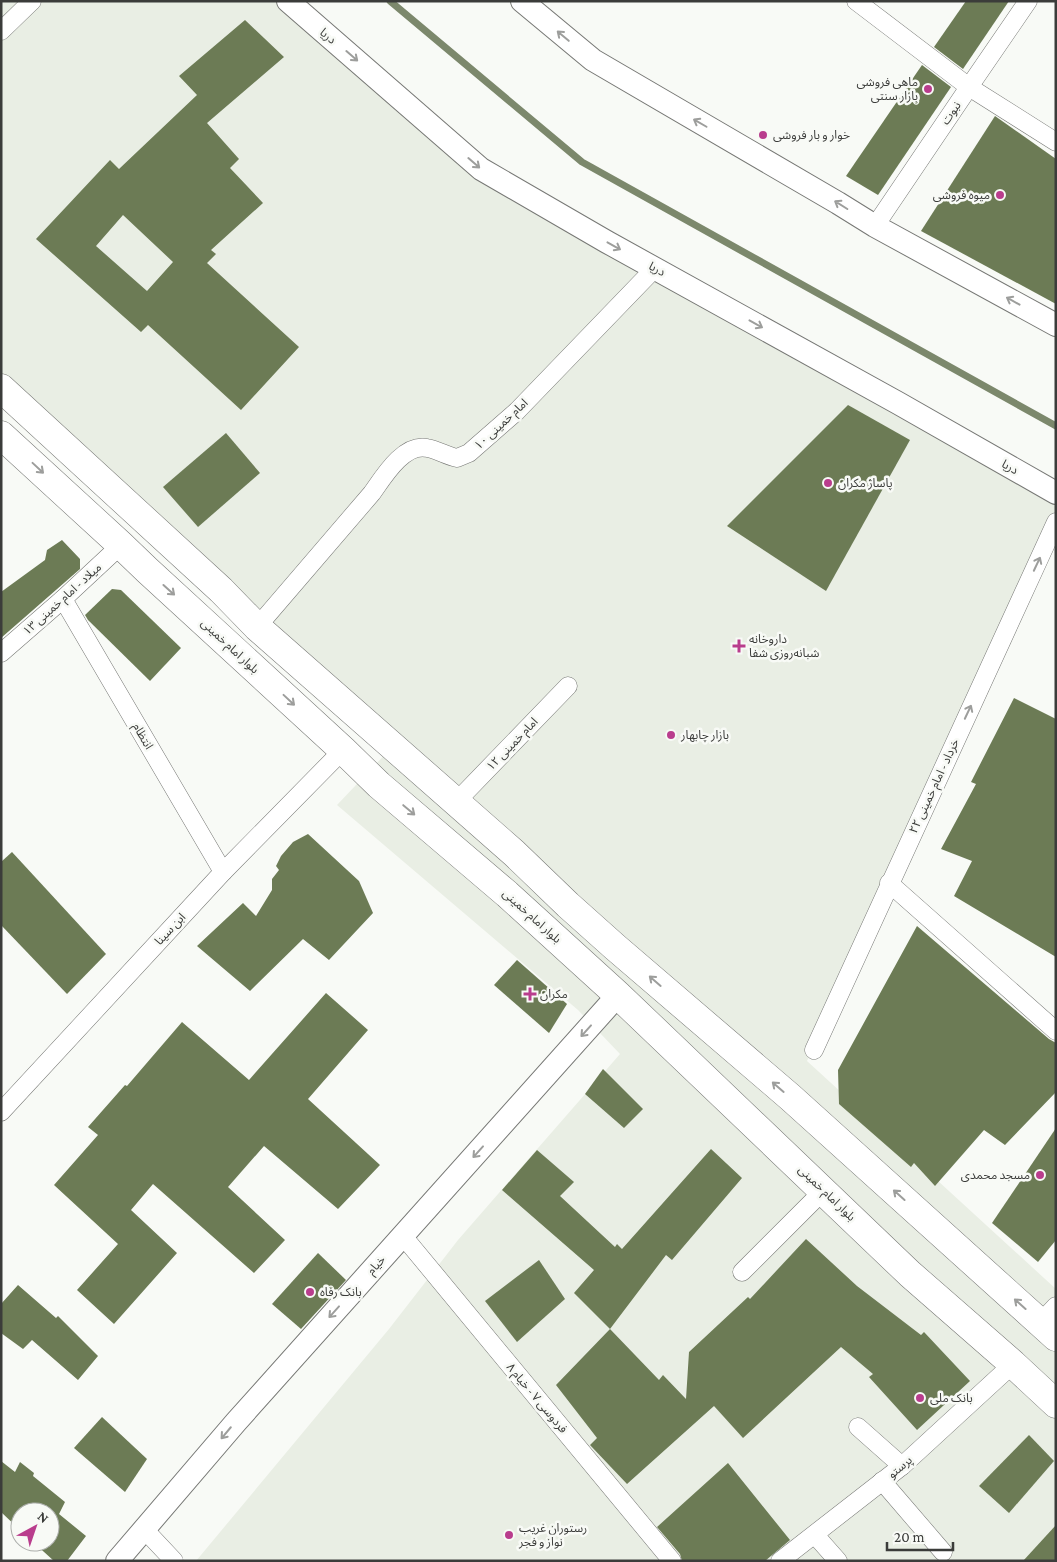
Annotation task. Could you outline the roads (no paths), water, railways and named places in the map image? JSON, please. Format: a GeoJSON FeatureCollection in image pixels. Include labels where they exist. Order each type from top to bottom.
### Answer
{"type":"FeatureCollection","features":[{"type":"Feature","properties":{"kind":"main road"},"geometry":{"type":"LineString","coordinates":[[1,388],[221,590],[257,627],[514,853],[568,904],[1051,1322]]}},
{"type":"Feature","properties":{"kind":"main road","name":"بلوار امام خمینی"},"geometry":{"type":"LineString","coordinates":[[5,445],[121,544],[378,784],[507,894],[618,994],[910,1274],[1056,1404]]}},
{"type":"Feature","properties":{"kind":"main road"},"geometry":{"type":"LineString","coordinates":[[147,570],[170,545]]}},
{"type":"Feature","properties":{"kind":"street"},"geometry":{"type":"LineString","coordinates":[[1,31],[32,1]]}},
{"type":"Feature","properties":{"kind":"street","name":"دریا"},"geometry":{"type":"LineString","coordinates":[[288,1],[480,169],[1056,493]]}},
{"type":"Feature","properties":{"kind":"street"},"geometry":{"type":"LineString","coordinates":[[522,1],[592,60],[875,226],[1056,324]]}},
{"type":"Feature","properties":{"kind":"street"},"geometry":{"type":"LineString","coordinates":[[856,1],[968,87],[1056,142]]}},
{"type":"Feature","properties":{"kind":"street","name":"نبوت"},"geometry":{"type":"LineString","coordinates":[[875,226],[1028,1]]}},
{"type":"Feature","properties":{"kind":"street","name":"امام خمینی ۱۰"},"geometry":{"type":"LineString","coordinates":[[257,627],[400,458],[419,448],[427,448],[458,458],[469,453],[517,411],[654,268]]}},
{"type":"Feature","properties":{"kind":"street","name":"خرداد - امام خمینی ۲۲"},"geometry":{"type":"LineString","coordinates":[[814,1050],[1056,522]]}},
{"type":"Feature","properties":{"kind":"street","name":"میلاد - امام خمینی ۱۳"},"geometry":{"type":"LineString","coordinates":[[1,653],[63,599],[121,544]]}},
{"type":"Feature","properties":{"kind":"street","name":"انتظام"},"geometry":{"type":"LineString","coordinates":[[63,599],[223,872]]}},
{"type":"Feature","properties":{"kind":"street","name":"امام خمینی ۱۲"},"geometry":{"type":"LineString","coordinates":[[456,802],[568,686]]}},
{"type":"Feature","properties":{"kind":"street","name":"ابن سینا"},"geometry":{"type":"LineString","coordinates":[[1,1112],[223,872],[343,750]]}},
{"type":"Feature","properties":{"kind":"street"},"geometry":{"type":"LineString","coordinates":[[889,883],[1056,1031]]}},
{"type":"Feature","properties":{"kind":"street","name":"خیام"},"geometry":{"type":"LineString","coordinates":[[117,1561],[236,1422],[618,994]]}},
{"type":"Feature","properties":{"kind":"street"},"geometry":{"type":"LineString","coordinates":[[742,1272],[824,1190]]}},
{"type":"Feature","properties":{"kind":"street","name":"فردوسی ۷ - خیام ۸"},"geometry":{"type":"LineString","coordinates":[[403,1236],[672,1561]]}},
{"type":"Feature","properties":{"kind":"street","name":"پرستو"},"geometry":{"type":"LineString","coordinates":[[780,1561],[902,1466],[1012,1364]]}},
{"type":"Feature","properties":{"kind":"street"},"geometry":{"type":"LineString","coordinates":[[858,1427],[902,1466]]}},
{"type":"Feature","properties":{"kind":"street"},"geometry":{"type":"LineString","coordinates":[[882,1481],[943,1552]]}},
{"type":"Feature","properties":{"kind":"street"},"geometry":{"type":"LineString","coordinates":[[144,1528],[174,1561]]}},
{"type":"Feature","properties":{"kind":"street"},"geometry":{"type":"LineString","coordinates":[[815,1535],[838,1561]]}},
{"type":"Feature","properties":{"kind":"waterway"},"geometry":{"type":"LineString","coordinates":[[390,1],[582,162],[1056,426]]}},
{"type":"Feature","properties":{"kind":"place","name":"ماهی فروشی بازار سنتی"},"geometry":{"type":"Point","coordinates":[928,89]}},
{"type":"Feature","properties":{"kind":"place","name":"خوار و بار فروشی"},"geometry":{"type":"Point","coordinates":[763,135]}},
{"type":"Feature","properties":{"kind":"place","name":"میوه فروشی"},"geometry":{"type":"Point","coordinates":[1000,195]}},
{"type":"Feature","properties":{"kind":"place","name":"پاساژ مکران"},"geometry":{"type":"Point","coordinates":[828,483]}},
{"type":"Feature","properties":{"kind":"place","name":"داروخانه شبانه‌روزی شفا"},"geometry":{"type":"Point","coordinates":[739,646]}},
{"type":"Feature","properties":{"kind":"place","name":"بازار چابهار"},"geometry":{"type":"Point","coordinates":[671,735]}},
{"type":"Feature","properties":{"kind":"place","name":"مکران"},"geometry":{"type":"Point","coordinates":[530,994]}},
{"type":"Feature","properties":{"kind":"place","name":"مسجد محمدی"},"geometry":{"type":"Point","coordinates":[1040,1175]}},
{"type":"Feature","properties":{"kind":"place","name":"بانک رفاه"},"geometry":{"type":"Point","coordinates":[310,1292]}},
{"type":"Feature","properties":{"kind":"place","name":"بانک ملی"},"geometry":{"type":"Point","coordinates":[920,1398]}},
{"type":"Feature","properties":{"kind":"place","name":"رستوران غریب نواز و فجر"},"geometry":{"type":"Point","coordinates":[509,1535]}}]}
